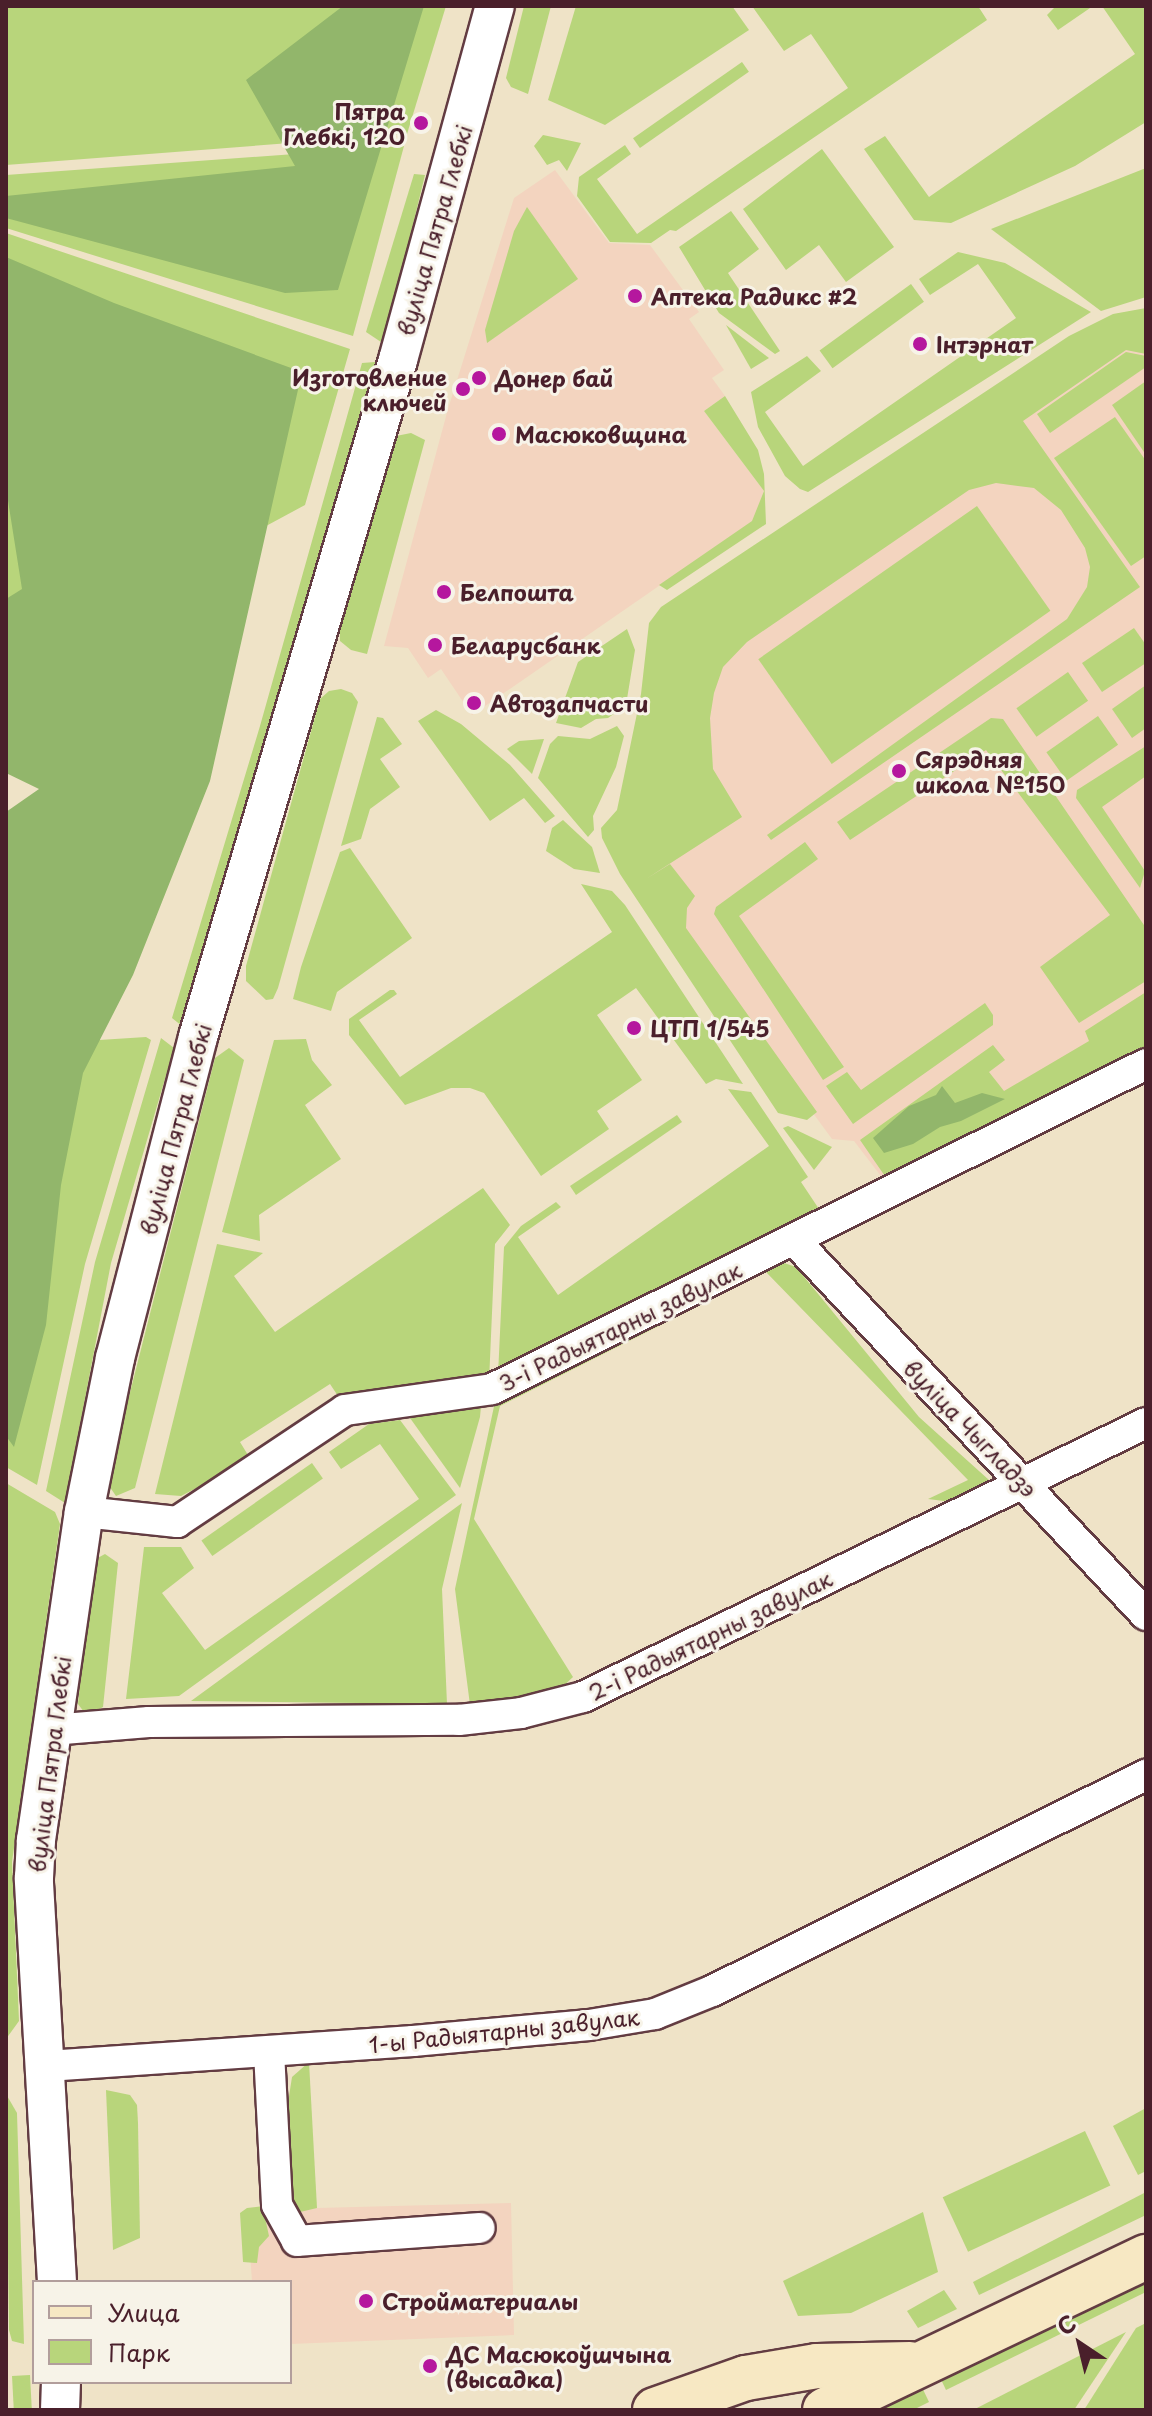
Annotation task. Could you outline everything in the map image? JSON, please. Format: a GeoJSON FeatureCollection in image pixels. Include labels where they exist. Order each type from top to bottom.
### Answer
{"type":"FeatureCollection","features":[{"type":"Feature","properties":{"kind":"main road"},"geometry":{"type":"LineString","coordinates":[[825,2410],[1146,2257]]}},
{"type":"Feature","properties":{"kind":"main road"},"geometry":{"type":"LineString","coordinates":[[655,2410],[746,2378],[817,2366],[925,2364]]}},
{"type":"Feature","properties":{"kind":"street","name":"вуліца Пятра Глебкі"},"geometry":{"type":"LineString","coordinates":[[57,2280],[34,1878],[51,1730],[84,1512],[115,1358],[198,1037],[402,345],[495,6]]}},
{"type":"Feature","properties":{"kind":"street","name":"3-і Радыятарны завулак"},"geometry":{"type":"LineString","coordinates":[[84,1512],[177,1522],[345,1410],[492,1389],[1146,1064]]}},
{"type":"Feature","properties":{"kind":"street","name":"вуліца Чыгладзэ"},"geometry":{"type":"LineString","coordinates":[[795,1241],[1146,1615]]}},
{"type":"Feature","properties":{"kind":"street","name":"2-і Радыятарны завулак"},"geometry":{"type":"LineString","coordinates":[[51,1730],[149,1722],[459,1720],[521,1713],[583,1697],[1146,1423]]}},
{"type":"Feature","properties":{"kind":"street","name":"1-ы Радыятарны завулак"},"geometry":{"type":"LineString","coordinates":[[47,2066],[83,2061],[138,2061],[269,2052],[589,2025],[655,2014],[712,1991],[1146,1775]]}},
{"type":"Feature","properties":{"kind":"street"},"geometry":{"type":"LineString","coordinates":[[269,2052],[277,2205],[297,2241],[480,2228]]}},
{"type":"Feature","properties":{"kind":"shaded area"},"geometry":{"type":"Polygon","coordinates":[[[555,170],[609,243],[650,245],[699,312],[689,319],[724,370],[712,378],[725,396],[704,411],[764,491],[753,521],[472,715],[441,669],[428,678],[408,648],[384,646],[448,409],[514,198],[555,170]]]}},
{"type":"Feature","properties":{"kind":"shaded area","name":"Сярэдняя школа №150"},"geometry":{"type":"Polygon","coordinates":[[[1127,339],[1146,339],[1146,1027],[884,1180],[854,1141],[832,1139],[641,879],[662,663],[1127,339]]]}},
{"type":"Feature","properties":{"kind":"shaded area"},"geometry":{"type":"Polygon","coordinates":[[[511,2203],[514,2335],[292,2344],[292,2280],[252,2280],[248,2221],[277,2205],[317,2208],[511,2203]]]}},
{"type":"Feature","properties":{"kind":"green space"},"geometry":{"type":"Polygon","coordinates":[[[6,6],[446,6],[407,134],[6,165],[6,6]]]}},
{"type":"Feature","properties":{"kind":"green space"},"geometry":{"type":"Polygon","coordinates":[[[343,6],[424,6],[338,290],[285,293],[6,218],[6,196],[295,166],[246,80],[343,6]]]}},
{"type":"Feature","properties":{"kind":"green space"},"geometry":{"type":"Polygon","coordinates":[[[524,6],[551,6],[528,94],[511,87],[506,78],[524,6]]]}},
{"type":"Feature","properties":{"kind":"green space"},"geometry":{"type":"Polygon","coordinates":[[[576,6],[732,6],[749,30],[605,125],[548,100],[576,6]]]}},
{"type":"Feature","properties":{"kind":"green space"},"geometry":{"type":"Polygon","coordinates":[[[752,6],[978,6],[987,20],[676,231],[670,230],[651,243],[610,242],[577,196],[579,177],[625,145],[631,154],[597,179],[637,234],[848,88],[811,34],[784,51],[752,6]]]}},
{"type":"Feature","properties":{"kind":"green space"},"geometry":{"type":"Polygon","coordinates":[[[1056,6],[1093,6],[1058,30],[1047,15],[1056,6]]]}},
{"type":"Feature","properties":{"kind":"green space"},"geometry":{"type":"Polygon","coordinates":[[[1102,6],[1146,6],[1146,122],[1075,166],[951,223],[914,220],[864,149],[885,136],[929,197],[1135,54],[1102,6]]]}},
{"type":"Feature","properties":{"kind":"green space"},"geometry":{"type":"Polygon","coordinates":[[[742,62],[749,72],[640,148],[633,138],[742,62]]]}},
{"type":"Feature","properties":{"kind":"green space"},"geometry":{"type":"Polygon","coordinates":[[[543,135],[581,143],[567,171],[559,160],[547,165],[534,146],[543,135]]]}},
{"type":"Feature","properties":{"kind":"green space"},"geometry":{"type":"Polygon","coordinates":[[[404,146],[353,336],[6,228],[6,175],[404,146]]]}},
{"type":"Feature","properties":{"kind":"green space"},"geometry":{"type":"Polygon","coordinates":[[[822,149],[894,247],[846,282],[819,245],[786,270],[743,209],[822,149]]]}},
{"type":"Feature","properties":{"kind":"green space"},"geometry":{"type":"Polygon","coordinates":[[[1146,168],[1146,297],[1101,311],[991,229],[1146,168]]]}},
{"type":"Feature","properties":{"kind":"green space"},"geometry":{"type":"Polygon","coordinates":[[[414,174],[425,175],[384,344],[366,332],[414,174]]]}},
{"type":"Feature","properties":{"kind":"green space"},"geometry":{"type":"Polygon","coordinates":[[[527,207],[578,279],[487,343],[485,330],[514,231],[527,207]]]}},
{"type":"Feature","properties":{"kind":"green space"},"geometry":{"type":"Polygon","coordinates":[[[731,211],[759,249],[728,273],[780,351],[775,354],[719,313],[679,247],[731,211]]]}},
{"type":"Feature","properties":{"kind":"green space"},"geometry":{"type":"Polygon","coordinates":[[[6,233],[350,349],[305,505],[119,605],[6,675],[6,233]]]}},
{"type":"Feature","properties":{"kind":"green space"},"geometry":{"type":"Polygon","coordinates":[[[958,252],[1005,263],[1091,312],[808,492],[800,489],[785,476],[758,427],[751,392],[807,356],[821,371],[765,412],[803,466],[1016,318],[978,264],[930,295],[919,279],[958,252]]]}},
{"type":"Feature","properties":{"kind":"green space"},"geometry":{"type":"Polygon","coordinates":[[[6,257],[114,303],[302,372],[210,781],[133,975],[83,1073],[61,1185],[46,1325],[14,1447],[6,1436],[6,812],[39,789],[6,773],[6,599],[22,589],[6,488],[6,257]]]}},
{"type":"Feature","properties":{"kind":"green space"},"geometry":{"type":"Polygon","coordinates":[[[911,284],[924,302],[833,368],[820,350],[911,284]]]}},
{"type":"Feature","properties":{"kind":"green space"},"geometry":{"type":"Polygon","coordinates":[[[1146,308],[1146,354],[1126,350],[1023,421],[1140,587],[771,840],[767,835],[1067,619],[1087,587],[1090,567],[1085,548],[1061,510],[1034,488],[996,483],[969,490],[747,642],[723,667],[710,718],[713,769],[742,817],[646,879],[670,864],[695,896],[687,908],[686,928],[817,1112],[807,1120],[778,1113],[620,874],[602,838],[601,828],[617,810],[641,694],[649,623],[661,607],[1069,336],[1113,314],[1146,308]]]}},
{"type":"Feature","properties":{"kind":"green space"},"geometry":{"type":"Polygon","coordinates":[[[726,325],[769,358],[751,369],[726,325]]]}},
{"type":"Feature","properties":{"kind":"green space"},"geometry":{"type":"Polygon","coordinates":[[[1126,352],[1146,356],[1146,367],[1050,433],[1037,414],[1126,352]]]}},
{"type":"Feature","properties":{"kind":"green space"},"geometry":{"type":"Polygon","coordinates":[[[375,362],[378,367],[187,1030],[172,1018],[260,726],[362,363],[375,362]]]}},
{"type":"Feature","properties":{"kind":"green space"},"geometry":{"type":"Polygon","coordinates":[[[1146,381],[1146,455],[1112,405],[1146,381]]]}},
{"type":"Feature","properties":{"kind":"green space"},"geometry":{"type":"Polygon","coordinates":[[[725,396],[758,450],[764,474],[766,524],[667,590],[659,585],[752,521],[764,491],[704,411],[725,396]]]}},
{"type":"Feature","properties":{"kind":"green space"},"geometry":{"type":"Polygon","coordinates":[[[1115,417],[1146,461],[1146,556],[1131,566],[1054,458],[1115,417]]]}},
{"type":"Feature","properties":{"kind":"green space"},"geometry":{"type":"Polygon","coordinates":[[[411,433],[425,440],[367,654],[351,650],[340,641],[340,624],[389,448],[396,436],[411,433]]]}},
{"type":"Feature","properties":{"kind":"green space"},"geometry":{"type":"Polygon","coordinates":[[[977,506],[1050,611],[832,764],[758,659],[977,506]]]}},
{"type":"Feature","properties":{"kind":"green space"},"geometry":{"type":"Polygon","coordinates":[[[1134,628],[1146,645],[1146,663],[1102,692],[1082,663],[1134,628]]]}},
{"type":"Feature","properties":{"kind":"green space"},"geometry":{"type":"Polygon","coordinates":[[[627,629],[635,650],[626,705],[608,718],[596,719],[581,728],[556,723],[578,662],[627,629]]]}},
{"type":"Feature","properties":{"kind":"green space"},"geometry":{"type":"Polygon","coordinates":[[[1068,672],[1088,701],[1036,737],[1016,708],[1068,672]]]}},
{"type":"Feature","properties":{"kind":"green space"},"geometry":{"type":"Polygon","coordinates":[[[1146,685],[1146,728],[1132,738],[1112,709],[1146,685]]]}},
{"type":"Feature","properties":{"kind":"green space"},"geometry":{"type":"Polygon","coordinates":[[[341,689],[352,693],[358,702],[278,988],[273,999],[266,1000],[246,981],[246,966],[320,699],[329,691],[341,689]]]}},
{"type":"Feature","properties":{"kind":"green space"},"geometry":{"type":"Polygon","coordinates":[[[436,710],[461,724],[510,765],[555,816],[545,823],[524,798],[490,821],[418,721],[436,710]]]}},
{"type":"Feature","properties":{"kind":"green space"},"geometry":{"type":"Polygon","coordinates":[[[1098,716],[1118,745],[1066,781],[1046,752],[1098,716]]]}},
{"type":"Feature","properties":{"kind":"green space"},"geometry":{"type":"Polygon","coordinates":[[[377,717],[383,718],[402,744],[380,759],[400,787],[370,809],[361,839],[341,846],[377,717]]]}},
{"type":"Feature","properties":{"kind":"green space"},"geometry":{"type":"Polygon","coordinates":[[[991,718],[1003,719],[1146,928],[1146,981],[1079,1023],[1040,967],[1110,915],[986,750],[850,840],[837,822],[991,718]]]}},
{"type":"Feature","properties":{"kind":"green space"},"geometry":{"type":"Polygon","coordinates":[[[617,726],[624,736],[616,767],[593,816],[594,830],[588,837],[538,778],[550,744],[558,736],[590,739],[617,726]]]}},
{"type":"Feature","properties":{"kind":"green space"},"geometry":{"type":"Polygon","coordinates":[[[544,739],[532,774],[507,749],[519,741],[544,739]]]}},
{"type":"Feature","properties":{"kind":"green space"},"geometry":{"type":"Polygon","coordinates":[[[1146,746],[1146,776],[1102,807],[1145,871],[1140,888],[1076,798],[1077,790],[1146,746]]]}},
{"type":"Feature","properties":{"kind":"green space"},"geometry":{"type":"Polygon","coordinates":[[[563,820],[592,847],[600,873],[574,869],[546,851],[552,828],[563,820]]]}},
{"type":"Feature","properties":{"kind":"green space"},"geometry":{"type":"Polygon","coordinates":[[[805,842],[818,859],[739,916],[844,1067],[823,1080],[714,914],[716,907],[805,842]]]}},
{"type":"Feature","properties":{"kind":"green space"},"geometry":{"type":"Polygon","coordinates":[[[350,848],[412,938],[337,992],[331,1011],[293,999],[340,852],[350,848]]]}},
{"type":"Feature","properties":{"kind":"green space"},"geometry":{"type":"Polygon","coordinates":[[[581,884],[612,891],[625,905],[743,1084],[716,1079],[706,1084],[636,988],[597,1015],[642,1080],[597,1111],[609,1129],[541,1176],[484,1093],[470,1088],[451,1088],[405,1105],[349,1035],[349,1019],[394,990],[397,994],[359,1020],[400,1077],[612,932],[581,884]]]}},
{"type":"Feature","properties":{"kind":"green space"},"geometry":{"type":"Polygon","coordinates":[[[1146,992],[1146,1047],[953,1144],[889,1182],[860,1140],[993,1045],[1005,1060],[989,1072],[1004,1091],[1089,1041],[1085,1031],[1146,992]]]}},
{"type":"Feature","properties":{"kind":"green space"},"geometry":{"type":"Polygon","coordinates":[[[985,1003],[993,1015],[993,1025],[853,1124],[826,1086],[847,1072],[861,1090],[985,1003]]]}},
{"type":"Feature","properties":{"kind":"green space"},"geometry":{"type":"Polygon","coordinates":[[[146,1037],[151,1040],[85,1264],[37,1485],[6,1467],[6,1046],[146,1037]]]}},
{"type":"Feature","properties":{"kind":"green space"},"geometry":{"type":"Polygon","coordinates":[[[161,1038],[174,1048],[111,1263],[65,1503],[46,1491],[95,1262],[161,1038]]]}},
{"type":"Feature","properties":{"kind":"green space"},"geometry":{"type":"Polygon","coordinates":[[[306,1039],[312,1060],[332,1085],[305,1105],[341,1159],[259,1215],[260,1241],[222,1232],[274,1040],[306,1039]]]}},
{"type":"Feature","properties":{"kind":"green space"},"geometry":{"type":"Polygon","coordinates":[[[229,1048],[244,1060],[135,1488],[116,1496],[107,1483],[215,1058],[229,1048]]]}},
{"type":"Feature","properties":{"kind":"green space"},"geometry":{"type":"Polygon","coordinates":[[[942,1086],[955,1103],[982,1093],[1005,1099],[961,1121],[940,1127],[913,1144],[884,1153],[873,1138],[909,1106],[936,1095],[942,1086]]]}},
{"type":"Feature","properties":{"kind":"green space"},"geometry":{"type":"Polygon","coordinates":[[[728,1089],[751,1092],[808,1177],[801,1182],[819,1209],[810,1218],[498,1375],[504,1247],[521,1226],[556,1202],[561,1207],[518,1237],[558,1295],[769,1146],[728,1089]]]}},
{"type":"Feature","properties":{"kind":"green space"},"geometry":{"type":"Polygon","coordinates":[[[677,1115],[682,1122],[576,1195],[570,1186],[677,1115]]]}},
{"type":"Feature","properties":{"kind":"green space"},"geometry":{"type":"Polygon","coordinates":[[[788,1126],[832,1147],[814,1170],[783,1128],[788,1126]]]}},
{"type":"Feature","properties":{"kind":"green space"},"geometry":{"type":"Polygon","coordinates":[[[483,1188],[510,1225],[495,1244],[489,1382],[342,1402],[330,1384],[240,1442],[251,1460],[181,1496],[155,1494],[217,1244],[263,1253],[234,1276],[275,1332],[483,1188]]]}},
{"type":"Feature","properties":{"kind":"green space"},"geometry":{"type":"Polygon","coordinates":[[[772,1259],[796,1267],[919,1417],[989,1480],[983,1490],[944,1501],[928,1499],[968,1480],[766,1272],[500,1406],[474,1519],[573,1677],[557,1692],[470,1705],[455,1589],[496,1397],[772,1259]]]}},
{"type":"Feature","properties":{"kind":"green space"},"geometry":{"type":"Polygon","coordinates":[[[481,1406],[460,1488],[410,1418],[414,1412],[481,1406]]]}},
{"type":"Feature","properties":{"kind":"green space"},"geometry":{"type":"Polygon","coordinates":[[[400,1420],[456,1495],[179,1696],[126,1699],[144,1547],[181,1547],[194,1568],[162,1593],[205,1650],[419,1499],[380,1444],[341,1469],[329,1452],[369,1424],[400,1420]]]}},
{"type":"Feature","properties":{"kind":"green space"},"geometry":{"type":"Polygon","coordinates":[[[312,1463],[323,1479],[212,1556],[201,1540],[312,1463]]]}},
{"type":"Feature","properties":{"kind":"green space"},"geometry":{"type":"Polygon","coordinates":[[[6,1483],[55,1512],[60,1524],[12,1862],[19,2021],[6,2039],[6,1483]]]}},
{"type":"Feature","properties":{"kind":"green space"},"geometry":{"type":"Polygon","coordinates":[[[462,1503],[442,1589],[447,1704],[191,1701],[462,1503]]]}},
{"type":"Feature","properties":{"kind":"green space"},"geometry":{"type":"Polygon","coordinates":[[[105,1554],[118,1563],[103,1707],[91,1713],[84,1712],[78,1704],[92,1561],[105,1554]]]}},
{"type":"Feature","properties":{"kind":"green space"},"geometry":{"type":"Polygon","coordinates":[[[309,2062],[317,2208],[300,2212],[292,2200],[285,2122],[292,2077],[309,2062]]]}},
{"type":"Feature","properties":{"kind":"green space"},"geometry":{"type":"Polygon","coordinates":[[[106,2090],[130,2095],[137,2105],[138,2123],[140,2238],[113,2250],[106,2090]]]}},
{"type":"Feature","properties":{"kind":"green space"},"geometry":{"type":"Polygon","coordinates":[[[6,2094],[17,2113],[24,2344],[12,2341],[9,2330],[6,2094]]]}},
{"type":"Feature","properties":{"kind":"green space"},"geometry":{"type":"Polygon","coordinates":[[[1146,2108],[1146,2171],[1138,2175],[1113,2126],[1146,2108]]]}},
{"type":"Feature","properties":{"kind":"green space"},"geometry":{"type":"Polygon","coordinates":[[[1085,2131],[1110,2185],[968,2252],[943,2197],[1085,2131]]]}},
{"type":"Feature","properties":{"kind":"green space"},"geometry":{"type":"Polygon","coordinates":[[[1146,2192],[1146,2215],[979,2295],[973,2282],[1146,2192]]]}},
{"type":"Feature","properties":{"kind":"green space"},"geometry":{"type":"Polygon","coordinates":[[[271,2205],[264,2213],[269,2236],[259,2247],[257,2263],[243,2262],[240,2213],[247,2208],[271,2205]]]}},
{"type":"Feature","properties":{"kind":"green space"},"geometry":{"type":"Polygon","coordinates":[[[923,2212],[938,2272],[851,2313],[798,2316],[783,2281],[923,2212]]]}},
{"type":"Feature","properties":{"kind":"green space"},"geometry":{"type":"Polygon","coordinates":[[[1146,2269],[1146,2292],[946,2390],[936,2369],[1146,2269]]]}},
{"type":"Feature","properties":{"kind":"green space"},"geometry":{"type":"Polygon","coordinates":[[[944,2290],[957,2309],[918,2328],[907,2311],[944,2290]]]}},
{"type":"Feature","properties":{"kind":"green space"},"geometry":{"type":"Polygon","coordinates":[[[1146,2323],[1146,2410],[1084,2410],[1136,2328],[1146,2323]]]}},
{"type":"Feature","properties":{"kind":"green space"},"geometry":{"type":"Polygon","coordinates":[[[1126,2332],[1074,2410],[973,2410],[1126,2332]]]}},
{"type":"Feature","properties":{"kind":"green space"},"geometry":{"type":"Polygon","coordinates":[[[30,2375],[32,2410],[14,2410],[12,2376],[30,2375]]]}},
{"type":"Feature","properties":{"kind":"green space"},"geometry":{"type":"Polygon","coordinates":[[[919,2381],[929,2402],[913,2410],[858,2410],[919,2381]]]}},
{"type":"Feature","properties":{"kind":"place","name":"Пятра Глебкі, 120"},"geometry":{"type":"Point","coordinates":[421,123]}},
{"type":"Feature","properties":{"kind":"place","name":"Аптека Радикс #2"},"geometry":{"type":"Point","coordinates":[635,296]}},
{"type":"Feature","properties":{"kind":"place","name":"Інтэрнат"},"geometry":{"type":"Point","coordinates":[920,344]}},
{"type":"Feature","properties":{"kind":"place","name":"Донер бай"},"geometry":{"type":"Point","coordinates":[479,378]}},
{"type":"Feature","properties":{"kind":"place","name":"Изготовление ключей"},"geometry":{"type":"Point","coordinates":[463,389]}},
{"type":"Feature","properties":{"kind":"place","name":"Масюковщина"},"geometry":{"type":"Point","coordinates":[499,434]}},
{"type":"Feature","properties":{"kind":"place","name":"Белпошта"},"geometry":{"type":"Point","coordinates":[444,592]}},
{"type":"Feature","properties":{"kind":"place","name":"Беларусбанк"},"geometry":{"type":"Point","coordinates":[435,645]}},
{"type":"Feature","properties":{"kind":"place","name":"Автозапчасти"},"geometry":{"type":"Point","coordinates":[474,703]}},
{"type":"Feature","properties":{"kind":"place","name":"Сярэдняя школа №150"},"geometry":{"type":"Point","coordinates":[899,771]}},
{"type":"Feature","properties":{"kind":"place","name":"ЦТП 1/545"},"geometry":{"type":"Point","coordinates":[634,1028]}},
{"type":"Feature","properties":{"kind":"place","name":"Стройматериалы"},"geometry":{"type":"Point","coordinates":[366,2301]}},
{"type":"Feature","properties":{"kind":"place","name":"ДС Масюкоўшчына (высадка)"},"geometry":{"type":"Point","coordinates":[430,2366]}}]}
